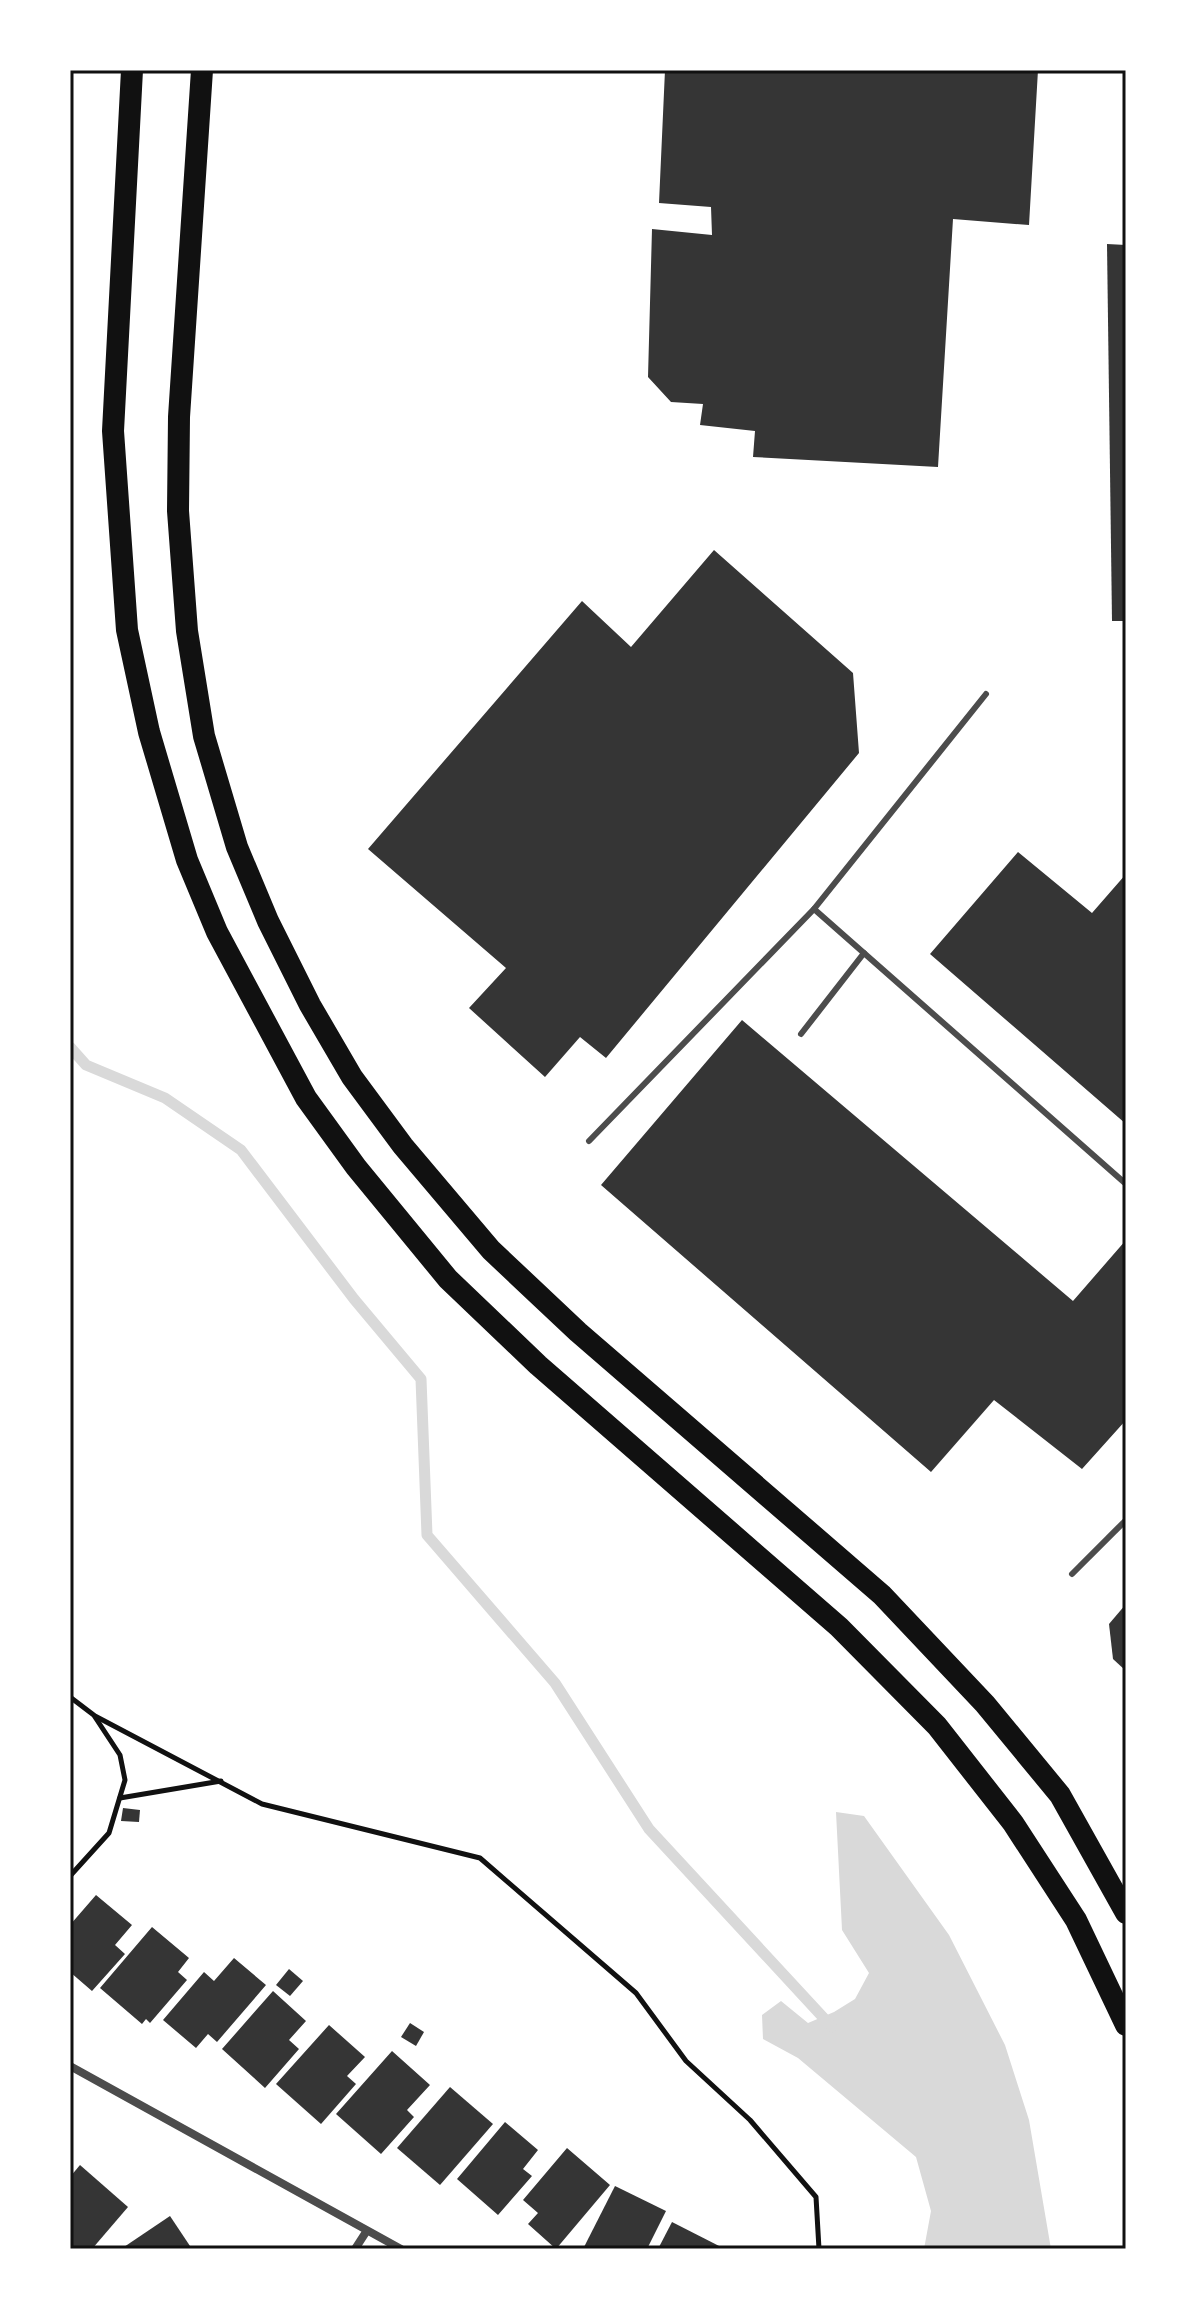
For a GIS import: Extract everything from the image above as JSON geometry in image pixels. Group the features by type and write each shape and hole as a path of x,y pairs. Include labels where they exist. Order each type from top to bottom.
{"highway":[{"path":"132,70 113,431 127,630 149,732 187,860 217,932 306,1098 356,1167 448,1279 538,1365 839,1627 937,1726 1013,1823 1076,1920 1126,2025"},
{"path":"202,70 179,417 178,511 187,631 204,736 237,847 268,921 310,1005 352,1077 403,1146 491,1250 578,1332 882,1595 985,1704 1060,1795 1126,1913"}],"street":[{"path":"70,2066 401,2249"},
{"path":"355,2249 366,2232"}],"lane":[{"path":"589,1141 814,909 986,694"},
{"path":"814,909 1126,1184"},
{"path":"801,1034 864,953"},
{"path":"1072,1574 1126,1520"}],"path":[{"path":"70,1697 95,1716 262,1804 480,1858 636,1993 686,2061 750,2120 816,2197 819,2249"},
{"path":"70,1876 109,1833 125,1780 120,1755 95,1716"},
{"path":"120,1798 222,1781"}],"shaded area":[{"path":"836,1812 864,1816 949,1935 1005,2045 1029,2120 1051,2249 924,2249 931,2211 916,2157 798,2058 763,2039 762,2015 781,2001 808,2023 855,1999 869,1973 842,1930"}],"building":[{"path":"665,70 1038,70 1029,225 953,219 938,467 753,457 755,431 700,425 703,404 671,402 648,377 652,229 712,235 711,207 659,203"},
{"path":"1107,244 1126,245 1126,621 1112,621"},
{"path":"714,550 853,673 859,753 606,1058 580,1037 545,1077 469,1008 506,968 368,849 582,601 631,647"},
{"path":"1018,852 1092,913 1126,874 1126,1124 930,954"},
{"path":"742,1020 1073,1301 1126,1240 1126,1420 1082,1469 994,1400 931,1472 601,1185"},
{"path":"1126,1604 1126,1671 1113,1659 1109,1624"},
{"path":"123,1808 140,1810 139,1822 121,1821"},
{"path":"96,1895 132,1925 115,1945 125,1954 92,1991 70,1972 70,1925"},
{"path":"152,1927 189,1958 178,1972 187,1980 150,2023 146,2019 142,2024 100,1988"},
{"path":"234,1958 266,1985 217,2042 208,2034 196,2048 163,2020 204,1972 214,1981"},
{"path":"289,1969 303,1981 290,1996 276,1985"},
{"path":"273,1991 306,2021 289,2040 299,2049 265,2088 222,2049"},
{"path":"410,2023 424,2032 416,2046 401,2037"},
{"path":"329,2025 365,2057 347,2076 356,2084 321,2124 276,2084"},
{"path":"392,2051 430,2085 407,2110 414,2117 381,2154 336,2114"},
{"path":"450,2087 493,2124 440,2185 397,2148"},
{"path":"505,2122 538,2150 523,2169 532,2176 498,2215 457,2179"},
{"path":"567,2148 610,2185 556,2249 528,2224 538,2213 523,2200"},
{"path":"80,2165 128,2207 92,2249 70,2249 70,2177"},
{"path":"615,2186 666,2211 647,2249 583,2249"},
{"path":"170,2216 192,2249 121,2249"},
{"path":"672,2222 725,2249 658,2249"}],"waterway":[{"path":"70,1047 86,1065 165,1098 241,1150 354,1299 421,1379 427,1535 555,1683 649,1829 832,2027"}]}
